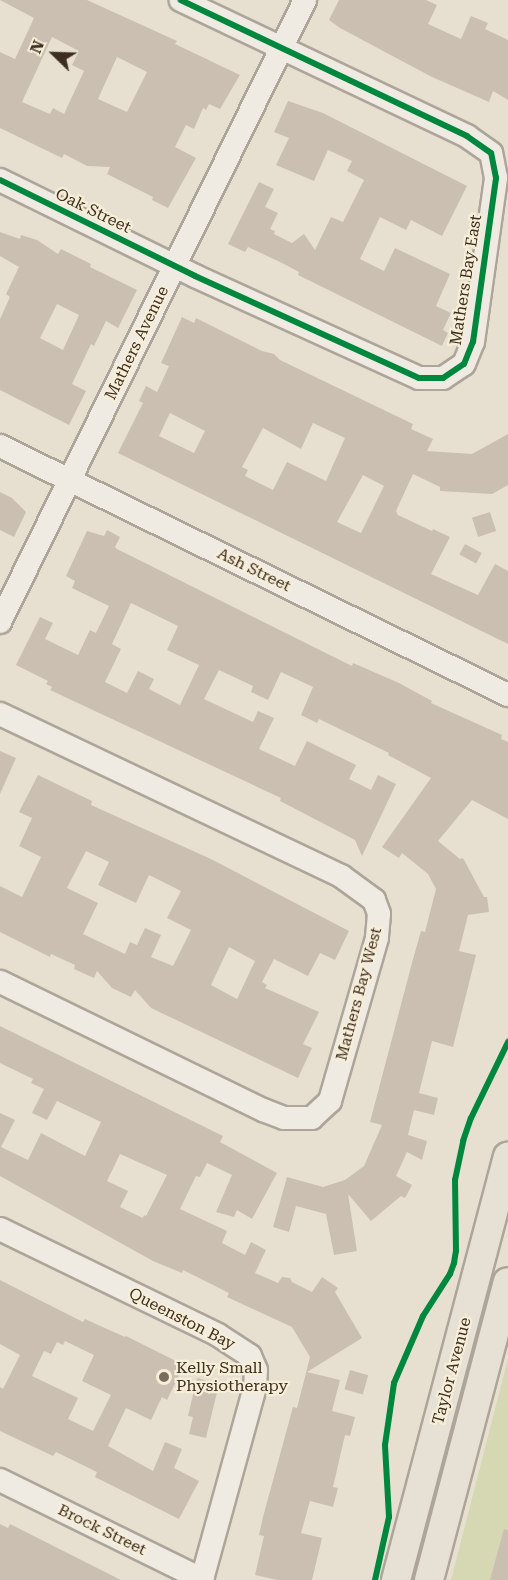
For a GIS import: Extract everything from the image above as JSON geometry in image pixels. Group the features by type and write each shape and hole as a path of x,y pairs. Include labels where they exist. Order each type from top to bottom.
{"main road":[{"name":"Taylor Avenue","path":"396,1580 508,1163"},
{"name":"Taylor Avenue","path":"429,1580 508,1282"}],"street":[{"name":"Mathers Bay East","path":"175,267 419,378 443,378 464,364 473,342 496,178 491,153 467,136 181,0"},
{"name":"Mathers Avenue","path":"0,622 305,0"},
{"name":"Oak Street","path":"0,180 175,267"},
{"name":"Ash Street","path":"0,446 508,694"},
{"name":"Mathers Bay West","path":"0,714 341,876 374,900 379,914 376,939 330,1101 312,1118 284,1118 263,1110 0,982"},
{"name":"Queenston Bay","path":"0,1229 218,1335 250,1356 256,1370 255,1387 202,1580"},
{"name":"Brock Street","path":"0,1480 202,1580"}],"green space":[{"path":"508,1358 508,1580 451,1580 496,1405"}],"building":[{"path":"0,0 87,0 177,41 175,44 240,75 220,109 209,104 206,110 203,108 194,129 186,125 175,147 196,158 168,208 152,200 153,197 107,174 110,167 87,166 64,154 62,158 0,128 0,52 15,59 34,18","holes":["52,37 79,51 72,65 84,71 64,114 53,108 50,114 22,102","117,57 147,72 127,112 98,99"]},
{"path":"339,0 426,0 437,5 428,24 461,39 471,16 488,23 485,29 508,40 508,100 493,91 489,102 432,77 340,28 329,20"},
{"path":"288,101 323,113 467,186 442,236 411,220 406,230 380,217 360,259 384,271 395,248 450,274 436,306 451,313 443,330 448,333 442,346 298,275 299,272 282,263 248,247 245,252 228,244 259,182 274,189 265,207 278,213 270,229 275,231 274,234 292,243 304,234 315,250 331,217 343,222 364,180 347,171 352,161 328,150 314,181 276,165 289,138 274,132"},
{"path":"0,232 20,239 21,235 37,240 58,254 61,249 91,264 90,267 137,290 118,328 106,321 94,346 91,344 72,384 86,391 69,425 0,390 0,319 10,297 6,294 19,267 0,256","holes":["57,304 79,315 63,350 40,338"]},
{"path":"182,317 194,323 196,318 262,351 274,354 280,360 413,424 411,429 433,439 427,451 472,454 508,434 508,485 492,494 440,491 440,487 413,474 396,511 398,515 450,537 431,574 478,595 495,564 508,571 508,644 118,453 143,403 139,401 146,386 157,392 169,366 161,363","holes":["170,413 205,431 194,453 159,436","313,423 345,438 326,481 287,462 273,490 245,476 248,470 242,467 263,428 301,449","363,475 384,486 361,533 337,522"]},
{"path":"0,492 12,498 26,512 14,537 0,530"},
{"path":"490,512 496,531 478,537 472,518"},
{"path":"107,530 120,537 115,547 117,549 352,666 353,663 399,683 432,701 431,703 502,735 501,739 508,742 508,819 472,800 438,841 460,859 463,858 484,897 487,897 489,912 468,915 459,951 476,955 453,1047 432,1041 419,1093 438,1098 434,1115 414,1110 408,1135 427,1141 422,1160 407,1152 396,1176 412,1185 405,1198 401,1196 371,1221 348,1194 357,1251 334,1255 326,1214 296,1206 289,1232 273,1227 287,1177 323,1187 345,1180 364,1166 382,1125 370,1122 413,959 421,931 425,932 436,889 428,874 402,853 399,858 382,847 431,778 388,755 389,753 319,719 317,723 301,715 313,687 281,672 268,700 251,692 253,686 219,670 204,699 253,722 258,711 274,718 259,749 295,766 307,741 356,765 349,779 371,790 378,775 396,784 362,856 355,840 280,801 281,798 50,690 52,687 46,684 48,681 16,665 40,617 53,623 45,639 78,655 90,630 96,633 109,606 72,588 75,581 66,576 87,531 104,536","holes":["131,603 178,626 167,650 199,665 180,705 149,689 154,679 138,671 127,693 105,682 121,649 112,644"]},
{"path":"465,544 482,553 476,564 459,555"},
{"path":"0,751 16,758 0,794"},
{"path":"38,775 92,801 91,805 211,859 349,931 335,960 320,953 308,976 274,959 262,982 267,985 265,988 319,1012 303,1044 312,1048 298,1078 151,1008 135,990 131,997 112,988 97,971 94,978 74,969 75,965 51,954 50,957 0,932 0,886 22,897 41,857 19,846 32,818 19,812","holes":["86,851 109,862 98,885 136,903 149,875 181,891 167,918 191,930 173,966 151,957 161,935 145,928 137,945 130,942 125,954 83,934 98,903 67,888","229,947 255,961 237,999 211,985"]},
{"path":"0,1026 223,1136 220,1142 277,1173 252,1219 237,1210 234,1217 216,1212 232,1175 207,1163 200,1177 196,1176 180,1209 227,1231 222,1243 245,1255 251,1242 266,1250 255,1273 278,1283 282,1277 290,1278 292,1282 312,1292 322,1277 338,1288 335,1292 362,1338 307,1372 340,1380 332,1411 355,1417 350,1436 345,1435 333,1487 338,1488 333,1507 310,1501 301,1533 322,1538 312,1580 277,1580 255,1575 264,1536 259,1535 263,1517 293,1407 297,1408 310,1357 292,1327 227,1297 229,1293 183,1270 182,1273 153,1261 0,1176 0,1113 15,1120 1,1147 28,1160 41,1133 85,1156 101,1122 57,1101 47,1120 32,1113 44,1089 31,1083 33,1079 0,1063","holes":["120,1154 167,1175 143,1218 120,1207 128,1191 107,1181"]},
{"path":"0,1280 83,1322 85,1319 126,1336 184,1365 167,1400 162,1397 151,1420 126,1408 108,1446 153,1471 165,1442 182,1449 174,1468 199,1481 179,1519 95,1477 97,1472 56,1452 53,1456 0,1431 0,1387 3,1389 20,1355 0,1344","holes":["65,1341 94,1355 82,1381 111,1395 93,1431 68,1419 78,1398 32,1376 44,1351 51,1354 57,1342 63,1345"]},
{"path":"350,1370 368,1375 363,1394 344,1389"},
{"path":"197,1378 219,1384 206,1438 189,1434 193,1417 188,1416"},
{"path":"0,1524 8,1528 10,1524 121,1580 0,1580"},
{"path":"504,1529 508,1530 508,1580 490,1580"}],"cycle path":[{"path":"0,180 195,276 419,378 443,378 464,364 473,342 496,178 491,153 467,136 181,0"},
{"path":"375,1580 389,1517 385,1445 394,1383 423,1316 450,1274 454,1263 456,1251 455,1180 463,1141 471,1118 508,1042"}],"place":[{"name":"Kelly Small Physiotherapy","path":"164,1377"}]}
